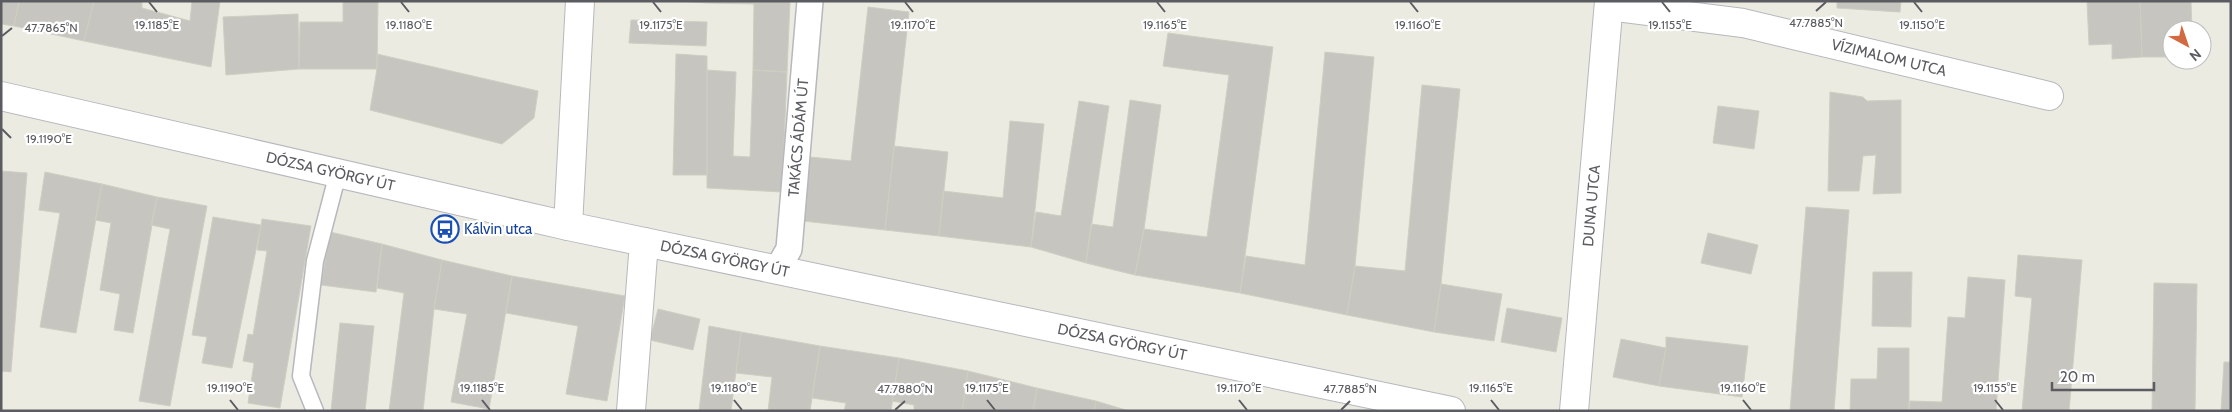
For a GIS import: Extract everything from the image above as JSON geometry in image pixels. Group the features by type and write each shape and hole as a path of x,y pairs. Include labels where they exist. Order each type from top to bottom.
{"street":[{"path":"568,226 580,1"},
{"name":"TAKÁCS ÁDÁM ÚT","path":"777,270 789,248 810,1"},
{"name":"VÍZIMALOM UTCA","path":"1609,4 1742,23 2049,96"},
{"name":"DUNA UTCA","path":"1574,411 1609,4"},
{"name":"DÓZSA GYÖRGY ÚT","path":"1,96 568,226 1451,411"},
{"path":"631,411 644,242"}],"lane":[{"path":"315,411 301,376 315,261 338,173"}],"building":[{"path":"1,1 19,1 14,26 1,24"},
{"path":"19,1 94,1 84,41 14,26"},
{"path":"94,1 142,1 142,8 190,21 192,1 220,1 211,67 84,41"},
{"path":"343,1 378,1 377,69 299,69 300,22 343,22"},
{"path":"675,1 707,1 707,3"},
{"path":"707,1 790,1 787,72 753,70 754,4 707,3"},
{"path":"1837,1 1901,1 1900,12 1837,8"},
{"path":"2087,1 2140,1 2142,57 2112,59 2112,44 2089,45"},
{"path":"2140,1 2191,1 2192,20 2162,20 2162,57 2142,57"},
{"path":"868,7 909,12 885,230 803,221 810,157 851,161"},
{"path":"298,14 299,69 226,75 223,17"},
{"path":"631,20 707,22 706,46 629,43"},
{"path":"1168,33 1273,47 1240,293 1135,275 1144,229 1207,237 1229,75 1163,66"},
{"path":"1325,52 1374,57 1355,266 1347,315 1240,293 1246,256 1305,265"},
{"path":"377,54 538,91 534,118 502,144 370,110 377,69"},
{"path":"676,54 707,56 707,175 673,175"},
{"path":"707,70 736,72 733,156 750,157 753,70 787,72 782,192 707,188"},
{"path":"1422,85 1460,89 1441,284 1434,332 1347,315 1355,266 1405,271"},
{"path":"1830,92 1863,97 1867,101 1901,100 1901,193 1873,194 1876,155 1863,156 1859,191 1828,191"},
{"path":"1130,100 1161,105 1144,229 1135,275 1086,263 1091,224 1113,227"},
{"path":"1079,101 1109,106 1086,263 1031,247 1036,212 1061,216"},
{"path":"1718,106 1759,111 1754,149 1713,143"},
{"path":"1010,121 1044,124 1031,247 939,236 943,191 1003,198"},
{"path":"894,146 948,152 939,236 885,230"},
{"path":"1,171 27,173 11,372 1,371"},
{"path":"45,172 102,184 76,333 40,327 60,213 39,210"},
{"path":"102,184 157,197 133,333 114,330 120,294 100,290 111,223 95,220"},
{"path":"157,197 207,206 170,406 139,401 170,229 151,225"},
{"path":"1806,207 1849,210 1834,411 1790,411"},
{"path":"213,217 261,225 232,368 202,363 207,337 192,335"},
{"path":"262,219 311,226 280,408 248,403 254,363 243,361 248,334 253,335 267,251 257,250"},
{"path":"330,232 382,244 376,292 321,285"},
{"path":"1708,233 1758,245 1751,274 1701,263"},
{"path":"382,244 442,260 434,309 423,411 389,411 404,293 377,288"},
{"path":"2018,255 2082,260 2069,411 2022,411 2032,298 2015,296"},
{"path":"442,260 512,276 489,409 451,402 467,314 434,309"},
{"path":"1873,272 1912,272 1911,327 1872,326"},
{"path":"512,276 625,296 607,401 566,394 578,326 506,313"},
{"path":"1968,277 2005,280 1996,411 1909,411 1910,401 1942,402 1948,317 1965,318"},
{"path":"2154,283 2197,284 2195,411 2152,411"},
{"path":"1441,284 1502,294 1494,341 1434,332"},
{"path":"1507,308 1562,318 1556,352 1501,342"},
{"path":"658,309 700,319 693,350 650,340"},
{"path":"340,323 374,326 365,411 331,411"},
{"path":"709,326 741,332 731,411 699,411"},
{"path":"741,332 820,346 810,411 768,411 772,377 736,373"},
{"path":"1666,337 1748,346 1742,397 1659,386 1666,348"},
{"path":"1621,339 1666,348 1659,386 1613,377"},
{"path":"820,346 899,358 891,411 844,411 846,403 812,398"},
{"path":"1878,348 1909,348 1909,411 1850,411 1851,379 1877,379"},
{"path":"899,358 968,371 962,411 914,411 914,405 892,401"},
{"path":"2224,362 2231,362 2231,411 2221,411"},
{"path":"968,371 1037,388 1033,411 962,411"},
{"path":"1037,388 1096,401 1094,411 1033,411"},
{"path":"1096,401 1129,411 1094,411"}],"place":[{"name":"Kálvin utca","path":"445,229"}]}
